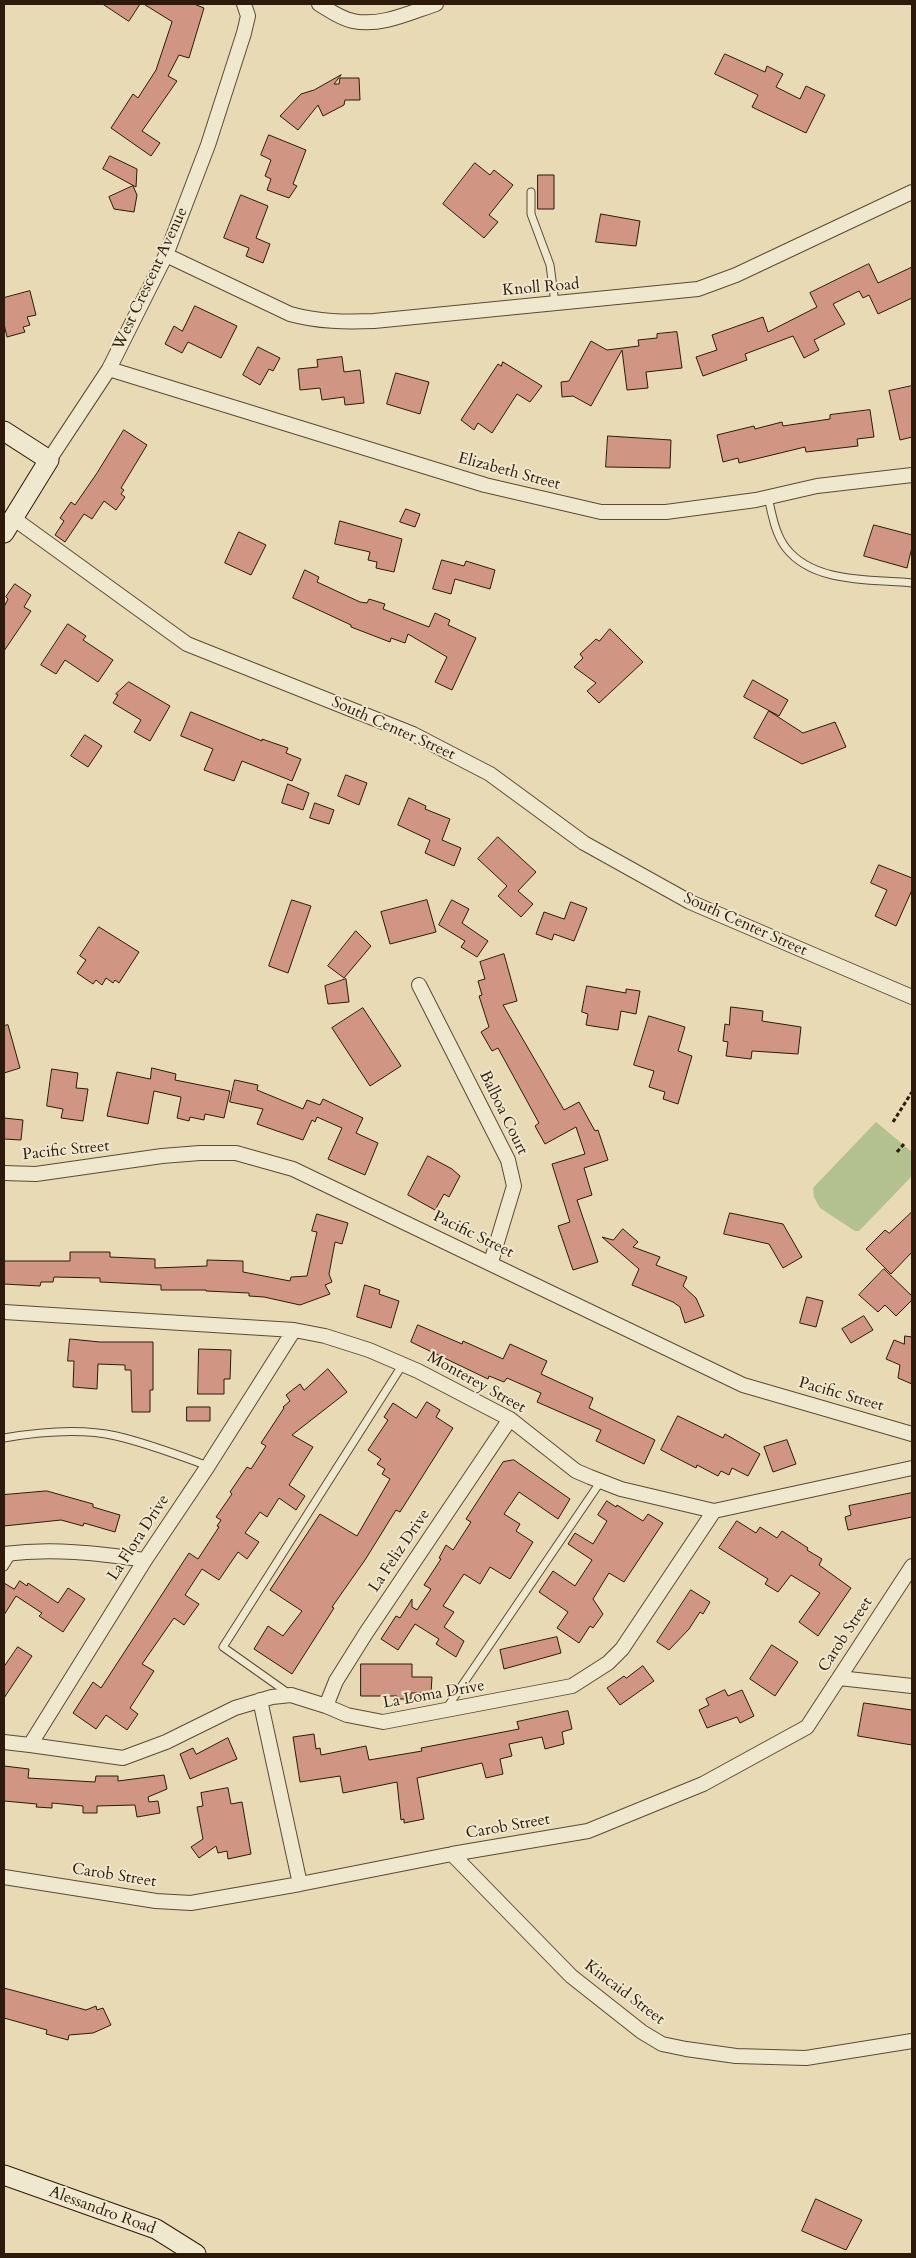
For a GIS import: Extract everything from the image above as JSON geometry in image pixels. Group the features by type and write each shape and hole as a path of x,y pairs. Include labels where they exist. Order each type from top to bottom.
{"street":[{"name":"West Crescent Avenue","path":"9,526 49,460 109,369 166,255 208,145 244,33 248,16 244,4"},
{"path":"319,4 344,18 367,22 390,19 436,4"},
{"name":"Knoll Road","path":"166,255 290,314 332,323 374,321 698,289 736,276 912,192"},
{"name":"Elizabeth Street","path":"109,369 485,485 601,512 666,512 768,497 817,486 912,475"},
{"path":"4,431 49,460"},
{"name":"South Center Street","path":"9,526 187,644 413,734 490,774 584,843 690,902 912,997"},
{"name":"Balboa Court","path":"419,985 508,1160 514,1186 491,1262"},
{"name":"Pacific Street","path":"4,1173 36,1174 162,1156 200,1153 236,1153 293,1169 491,1262 743,1385 912,1434"},
{"name":"Monterey Street","path":"4,1312 294,1330 324,1336 403,1364 510,1419 576,1471 621,1489 714,1511 912,1468"},
{"name":"La Flora Drive","path":"30,1745 145,1560 208,1466 294,1330"},
{"name":"La Feliz Drive","path":"326,1706 336,1681 366,1633 510,1419"},
{"name":"La Loma Drive","path":"30,1745 123,1758 166,1742 235,1708 260,1700 291,1695 347,1715 383,1722 444,1712 572,1686 608,1664 622,1649 714,1511"},
{"path":"8,1553 49,1550 87,1552 145,1560"},
{"name":"Carob Street","path":"4,1877 147,1900 190,1904 452,1854 588,1831 703,1784 807,1727 912,1566"},
{"path":"839,1678 912,1686"},
{"path":"260,1700 300,1884"},
{"path":"4,1742 30,1745"},
{"name":"Kincaid Street","path":"452,1854 571,1976 642,2032 662,2044 736,2056 806,2058 912,2040"},
{"name":"Alessandro Road","path":"4,2175 156,2229 196,2254"}],"lane":[{"path":"532,192 531,214 550,265 555,304"},
{"path":"768,497 777,532 786,548 804,563 833,576 912,583"},
{"path":"291,1695 223,1647 403,1364"},
{"path":"4,1438 80,1432 114,1436 208,1466"},
{"path":"444,1712 601,1481"},
{"path":"4,1566 8,1553"}],"path":[{"path":"893,1122 912,1092"},
{"path":"897,1152 904,1144"}],"green space":[{"path":"876,1122 912,1152 912,1176 859,1231 855,1231 820,1208 814,1197 813,1188"}],"building":[{"path":"103,4 140,4 129,21"},
{"path":"144,4 194,4 204,8 189,58 179,55 168,76 177,81 142,131 160,143 151,156 111,128 133,94 138,98 156,70 172,22"},
{"path":"725,54 765,72 767,66 783,74 776,87 800,99 806,86 825,95 806,133 752,107 758,95 715,74"},
{"path":"341,75 334,84 339,84 340,78 359,78 360,100 345,100 344,105 323,116 318,105 298,130 280,116 301,94 314,90"},
{"path":"269,135 306,150 293,184 297,186 289,198 267,190 271,179 265,176 271,160 261,155"},
{"path":"110,156 137,169 136,187 103,169"},
{"path":"475,163 490,175 494,170 513,185 489,215 498,222 484,238 443,204"},
{"path":"538,175 554,175 554,209 538,209"},
{"path":"133,186 137,195 134,212 114,209 109,197"},
{"path":"241,195 268,206 256,238 270,244 263,263 246,256 249,248 224,238"},
{"path":"601,214 640,221 636,246 596,242"},
{"path":"869,264 878,283 912,267 912,298 878,314 869,295 863,298 859,291 833,304 845,324 814,340 819,350 804,358 793,336 745,354 747,360 703,376 696,357 717,350 712,335 763,317 768,332 817,307 810,293"},
{"path":"30,291 36,315 27,317 30,325 23,327 25,332 7,337 4,324 4,298"},
{"path":"195,306 237,326 221,358 188,342 182,353 165,344 174,326 182,331"},
{"path":"677,332 682,368 646,372 648,388 627,390 622,350 591,406 573,396 562,397 561,382 569,381 591,341 607,350 639,346 638,340 657,338 657,334"},
{"path":"258,347 280,358 273,371 269,369 260,385 243,375"},
{"path":"342,357 344,372 360,370 364,403 345,405 344,397 322,400 320,388 300,390 298,369 318,367 317,360"},
{"path":"503,362 542,386 530,402 517,394 492,433 478,423 474,430 461,420 498,364 501,366"},
{"path":"396,373 429,382 420,414 387,404"},
{"path":"912,386 912,437 900,440 889,391"},
{"path":"870,410 874,437 857,439 858,446 806,452 805,447 739,463 738,458 723,462 717,435 754,426 755,429 782,422 783,426 830,419 830,415"},
{"path":"124,430 147,445 121,488 124,490 121,494 125,497 116,510 104,501 92,519 84,514 65,542 55,535 64,521 60,518 71,502 75,505"},
{"path":"608,436 671,440 670,468 606,467"},
{"path":"406,509 420,514 415,527 400,522"},
{"path":"340,521 402,539 394,572 376,568 377,562 368,560 370,552 335,544"},
{"path":"874,525 912,535 912,547 907,568 864,556"},
{"path":"239,532 266,545 251,575 225,563"},
{"path":"442,560 464,566 466,561 495,570 490,589 455,579 451,594 433,589"},
{"path":"305,570 319,577 317,582 360,602 367,603 369,599 385,604 383,609 429,627 435,613 450,620 448,625 476,638 452,690 435,682 447,657 408,634 405,643 391,638 390,642 351,627 351,625 293,598"},
{"path":"15,584 31,595 24,607 31,611 4,651 4,607 8,599 6,597"},
{"path":"68,624 86,636 83,640 113,660 98,682 65,660 56,674 41,665"},
{"path":"610,629 643,662 599,703 587,691 596,683 574,667 583,658 580,654 596,639 599,641"},
{"path":"753,680 788,700 779,716 744,697"},
{"path":"129,682 170,706 150,741 134,732 141,720 113,703 118,695 116,694"},
{"path":"769,711 803,733 835,722 846,747 802,764 754,738"},
{"path":"191,712 262,741 262,739 288,748 286,753 301,759 292,781 242,761 234,781 204,770 213,749 181,736"},
{"path":"85,735 102,746 88,767 71,756"},
{"path":"346,775 367,783 359,805 338,796"},
{"path":"288,784 309,793 303,810 282,803"},
{"path":"409,798 426,806 425,809 450,819 442,840 461,848 454,866 425,853 430,840 398,825"},
{"path":"315,803 334,810 329,824 310,818"},
{"path":"498,837 536,872 518,891 533,904 521,917 498,896 507,886 478,859"},
{"path":"879,865 912,878 912,890 896,926 875,916 887,890 871,883"},
{"path":"292,900 311,906 288,973 269,966"},
{"path":"427,900 436,932 390,944 381,912"},
{"path":"452,900 469,909 462,923 488,941 477,957 461,947 465,941 439,925"},
{"path":"571,902 587,908 574,941 554,934 552,940 536,934 544,912 564,919"},
{"path":"99,927 139,952 119,983 115,980 113,983 106,978 102,985 96,980 93,984 77,973 86,960 80,956"},
{"path":"356,931 371,946 344,978 328,966"},
{"path":"504,954 517,1001 503,1005 564,1110 579,1102 595,1131 598,1130 608,1160 584,1168 592,1195 577,1200 598,1262 573,1270 558,1226 570,1222 552,1164 585,1154 576,1127 545,1144 535,1126 539,1123 498,1048 492,1051 481,1032 489,1027 479,996 482,995 478,981 485,979 480,962"},
{"path":"346,979 349,1002 328,1004 325,986"},
{"path":"587,986 626,993 626,989 640,991 636,1014 621,1011 618,1030 586,1025 588,1014 582,1012"},
{"path":"731,1007 763,1011 762,1021 801,1027 798,1054 752,1051 751,1059 726,1056 728,1042 723,1041 725,1024 729,1025"},
{"path":"363,1008 401,1066 370,1086 332,1028"},
{"path":"649,1016 685,1027 678,1051 692,1056 678,1104 663,1099 665,1092 649,1087 654,1071 634,1065"},
{"path":"8,1025 20,1068 4,1073 4,1026"},
{"path":"152,1068 176,1074 175,1080 230,1091 224,1118 205,1114 204,1120 190,1117 189,1121 177,1118 181,1097 154,1091 148,1124 107,1116 117,1072 150,1079"},
{"path":"52,1069 78,1073 76,1088 88,1089 83,1121 61,1118 63,1109 47,1106"},
{"path":"235,1080 258,1085 257,1090 303,1109 307,1100 320,1105 323,1099 363,1118 356,1133 378,1143 365,1175 328,1159 342,1128 317,1117 315,1122 312,1120 303,1140 257,1124 263,1109 230,1102"},
{"path":"4,1118 23,1120 21,1140 4,1139"},
{"path":"428,1156 452,1169 460,1176 449,1197 444,1194 435,1210 408,1195"},
{"path":"912,1212 912,1252 891,1274 866,1249 885,1230 889,1233"},
{"path":"730,1213 783,1224 802,1257 783,1268 769,1244 724,1234"},
{"path":"317,1214 348,1223 342,1244 335,1242 329,1274 332,1282 325,1285 330,1294 300,1305 264,1297 249,1296 249,1293 206,1290 161,1290 161,1285 100,1282 100,1278 54,1277 53,1282 41,1282 40,1286 4,1284 4,1261 70,1261 70,1252 110,1252 110,1257 155,1259 155,1268 207,1266 207,1260 243,1261 243,1272 290,1281 291,1277 307,1276 317,1232 312,1231"},
{"path":"623,1229 638,1242 633,1247 660,1257 656,1265 687,1277 683,1286 696,1298 704,1316 685,1323 680,1307 673,1302 632,1285 639,1269 602,1237 613,1240"},
{"path":"884,1269 912,1296 912,1300 896,1316 885,1305 878,1312 859,1295"},
{"path":"365,1285 380,1290 379,1294 399,1301 391,1328 357,1317"},
{"path":"807,1297 823,1301 816,1327 800,1323"},
{"path":"864,1316 873,1330 851,1343 842,1329"},
{"path":"418,1325 462,1344 463,1341 503,1359 510,1344 547,1361 541,1374 593,1398 589,1408 655,1440 644,1464 596,1441 601,1430 537,1402 541,1393 507,1378 504,1382 489,1376 488,1379 411,1342"},
{"path":"905,1336 912,1337 912,1384 898,1378 900,1365 886,1359 894,1340 904,1344"},
{"path":"70,1339 100,1342 153,1342 153,1390 150,1390 150,1412 132,1412 131,1370 125,1370 125,1365 98,1364 97,1389 73,1387 74,1361 68,1361"},
{"path":"199,1349 231,1350 230,1379 224,1379 224,1394 198,1394"},
{"path":"328,1369 347,1392 292,1435 313,1447 289,1485 305,1496 296,1510 279,1498 267,1517 260,1512 245,1533 259,1542 247,1559 238,1552 219,1580 202,1569 185,1595 199,1604 184,1625 174,1618 142,1664 154,1671 130,1708 138,1714 127,1730 106,1715 96,1729 73,1713 93,1682 101,1688 189,1553 198,1559 219,1527 217,1526 221,1520 216,1517 232,1494 230,1492 247,1467 251,1469 266,1446 261,1443 283,1407 290,1401 286,1395 300,1384 304,1390"},
{"path":"427,1402 440,1410 436,1417 453,1428 400,1512 396,1510 365,1560 332,1607 334,1608 292,1674 254,1649 268,1626 283,1636 302,1611 270,1590 320,1514 357,1536 390,1479 382,1474 385,1469 377,1464 381,1459 368,1450 388,1420 384,1417 393,1403 416,1418"},
{"path":"187,1407 210,1407 210,1421 187,1421"},
{"path":"678,1416 723,1438 725,1434 760,1454 748,1476 732,1468 729,1475 721,1471 718,1476 697,1465 696,1468 661,1450"},
{"path":"787,1440 796,1464 773,1472 764,1447"},
{"path":"514,1460 570,1499 558,1519 519,1492 504,1514 520,1524 516,1531 533,1542 510,1579 490,1567 480,1584 464,1574 443,1606 454,1612 444,1627 464,1641 456,1657 436,1644 439,1639 415,1624 398,1650 381,1639 396,1616 400,1618 412,1599 412,1607 417,1610 431,1589 424,1585 441,1559 439,1558 446,1545 453,1550 471,1522 466,1519 503,1462"},
{"path":"47,1491 93,1504 93,1507 120,1515 115,1532 84,1523 83,1526 61,1520 4,1526 4,1495"},
{"path":"912,1493 912,1517 848,1530 845,1517 851,1515 849,1506"},
{"path":"607,1501 643,1521 648,1514 663,1523 624,1582 609,1573 593,1599 603,1614 593,1628 590,1626 579,1643 557,1628 568,1612 539,1592 553,1571 575,1586 592,1560 568,1544 575,1533 593,1544 607,1521 598,1515"},
{"path":"737,1521 756,1533 760,1527 777,1538 782,1531 822,1559 819,1565 851,1588 818,1636 799,1622 820,1593 791,1575 778,1592 765,1584 768,1579 719,1548"},
{"path":"20,1581 27,1586 28,1583 58,1603 68,1588 85,1599 63,1632 39,1616 42,1613 16,1596 4,1615 4,1583 14,1589"},
{"path":"691,1590 710,1602 703,1614 700,1612 689,1629 669,1650 657,1642"},
{"path":"557,1637 561,1653 504,1669 500,1650"},
{"path":"772,1645 798,1662 775,1696 750,1679"},
{"path":"18,1647 32,1656 4,1698 4,1667"},
{"path":"361,1664 412,1664 412,1677 432,1677 431,1693 411,1693 411,1699 397,1699 397,1696 361,1696"},
{"path":"643,1666 654,1681 620,1705 607,1688"},
{"path":"725,1690 728,1696 742,1690 754,1716 740,1723 737,1717 707,1728 699,1710 709,1705 706,1699"},
{"path":"864,1703 912,1710 912,1745 858,1736"},
{"path":"568,1711 572,1729 562,1732 564,1744 545,1749 542,1737 509,1744 512,1756 500,1759 503,1774 486,1778 482,1763 417,1778 424,1819 404,1823 404,1819 401,1820 397,1782 343,1793 340,1776 300,1782 293,1737 314,1734 316,1749 320,1748 321,1755 366,1746 369,1760 422,1751 421,1748 519,1729 517,1722"},
{"path":"228,1738 237,1759 190,1779 180,1754 193,1748 196,1754"},
{"path":"4,1766 29,1769 28,1778 95,1782 96,1776 118,1776 118,1781 164,1775 167,1789 148,1797 149,1802 158,1801 160,1813 137,1817 135,1805 97,1806 97,1813 83,1813 83,1806 52,1803 52,1808 36,1807 37,1804 4,1801"},
{"path":"228,1788 231,1804 242,1802 251,1854 228,1859 227,1851 218,1853 216,1846 199,1858 191,1847 203,1839 197,1807 203,1806 201,1793"},
{"path":"4,1988 86,2010 96,2006 97,2010 103,2008 111,2025 93,2033 69,2035 68,2040 46,2034 47,2030 4,2018"},
{"path":"816,2199 862,2220 846,2250 802,2231"}]}
